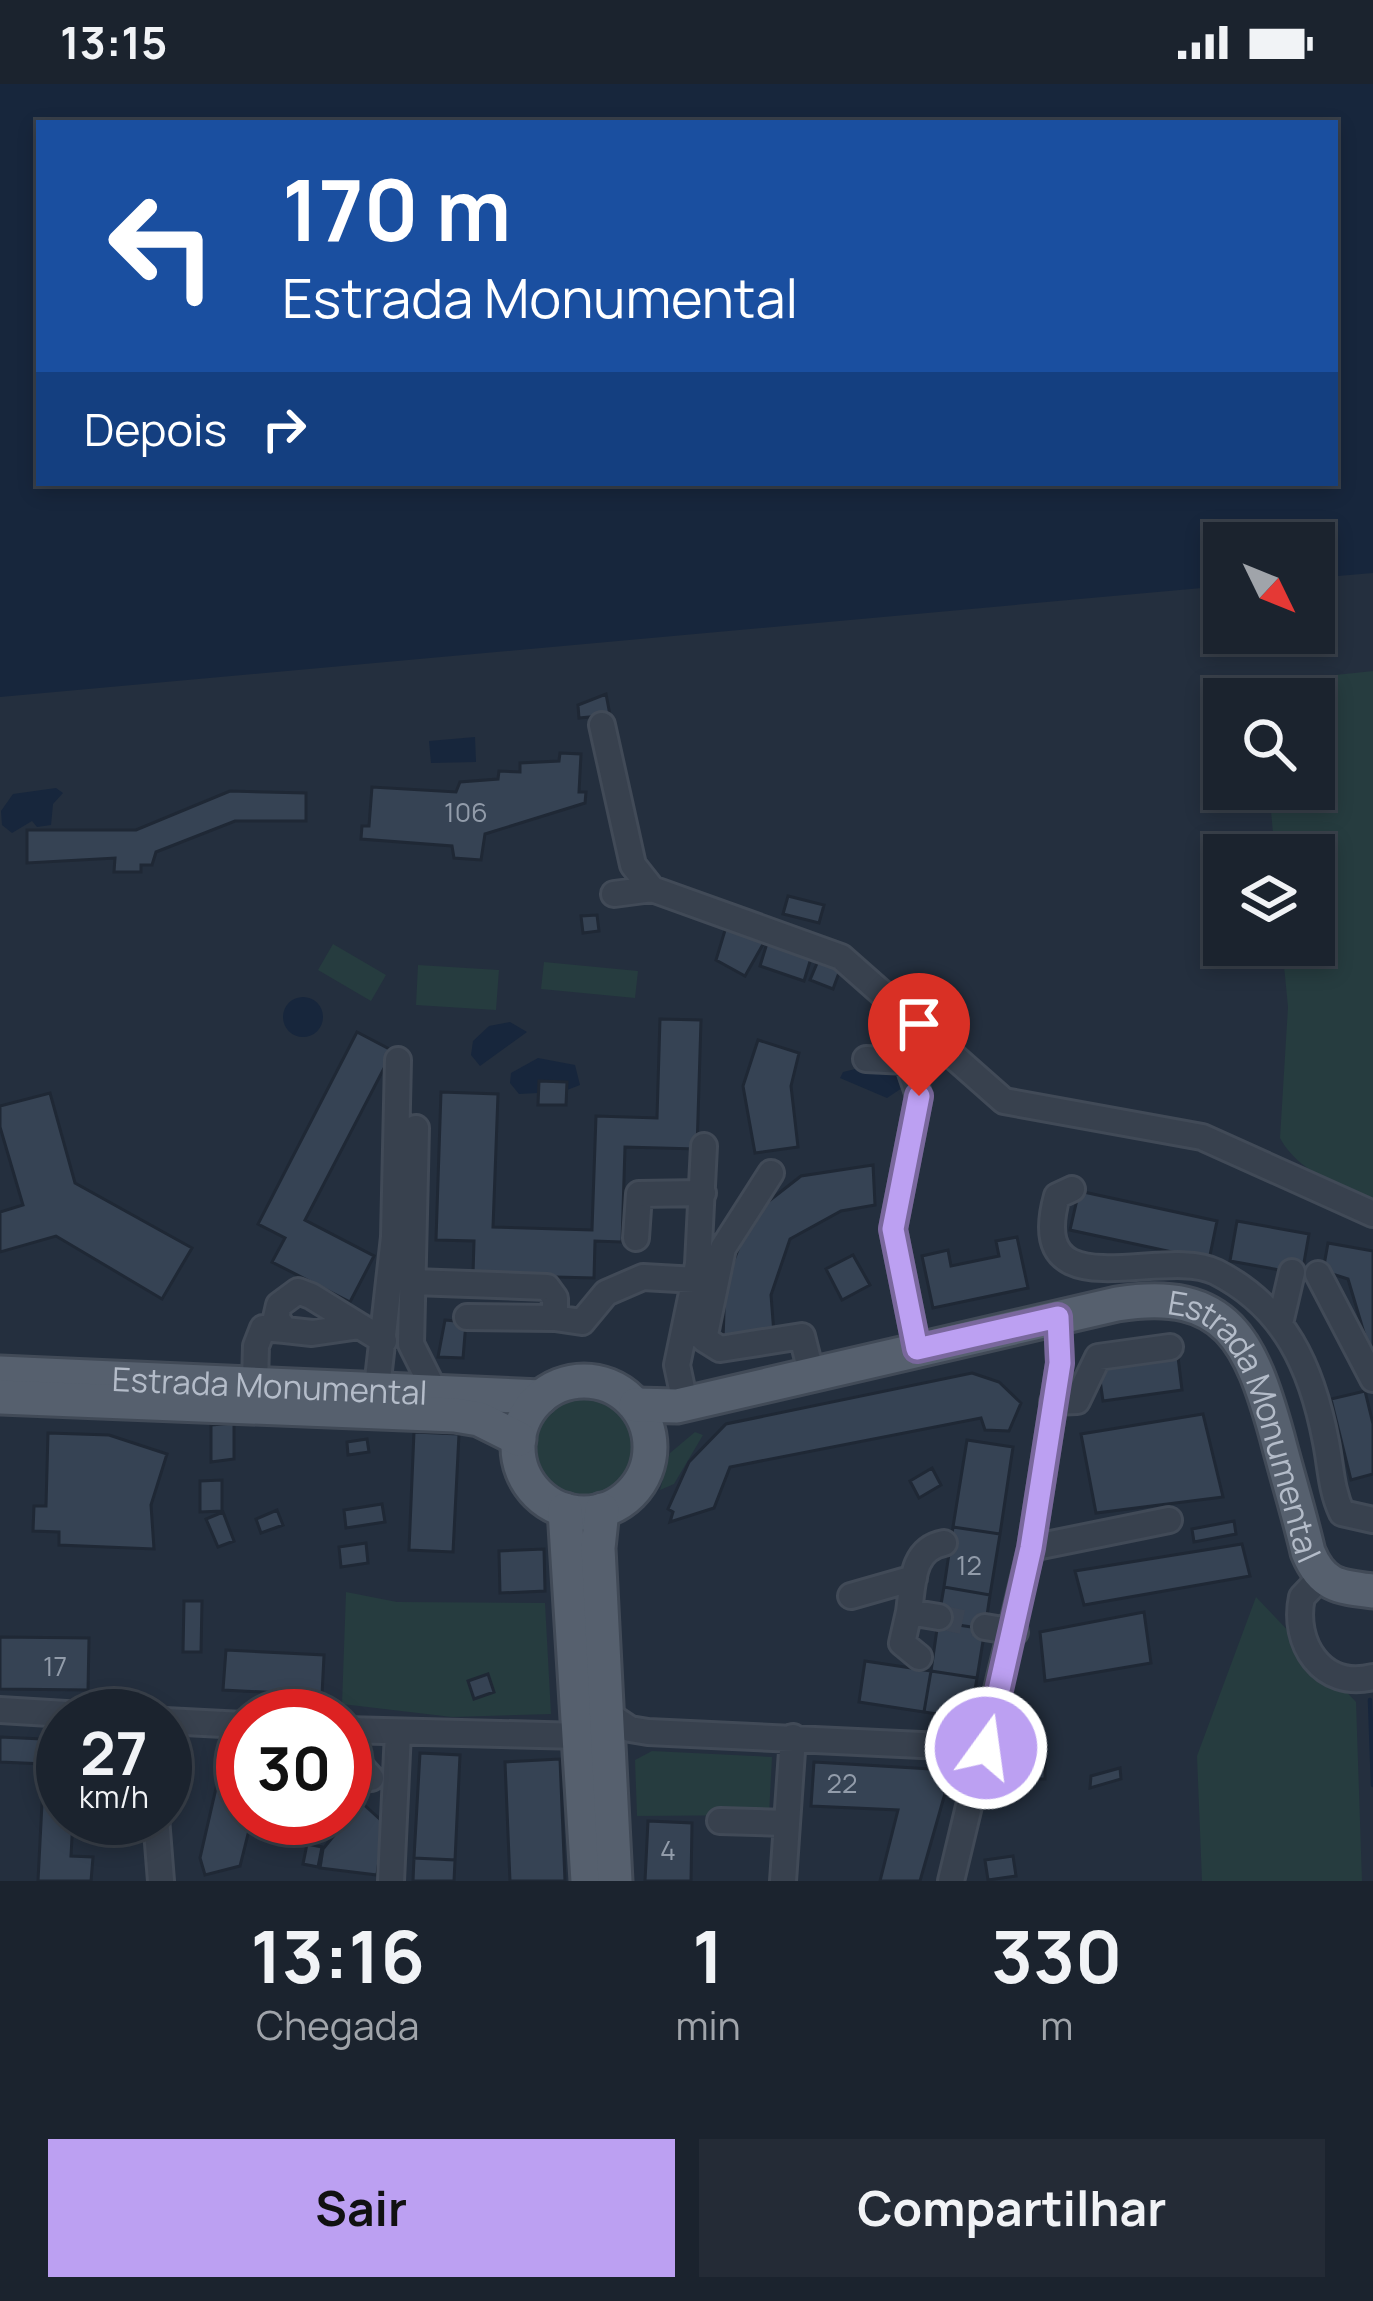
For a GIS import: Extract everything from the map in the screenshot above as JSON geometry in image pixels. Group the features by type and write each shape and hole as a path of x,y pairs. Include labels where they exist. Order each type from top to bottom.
{"main road":[{"name":"Estrada Monumental","path":"636,1405 681,1405 1058,1317 1166,1299 1196,1306 1226,1323 1258,1370 1308,1552 1345,1585"},
{"name":"Estrada Monumental","path":"0,1373 541,1397"},
{"path":"590,1381 623,1393 636,1405 650,1438 644,1475 619,1503 602,1510 565,1510 528,1480 519,1438 541,1397 572,1382 590,1381"},
{"name":"Estrada Monumental","path":"0,1397 455,1415 519,1438"},
{"path":"650,1438 681,1405"},
{"path":"565,1510 594,1725 608,1759 615,1881"},
{"path":"588,1881 602,1510"}],"street":[{"path":"602,724 633,865 652,889"},
{"path":"614,894 652,889 841,957 1004,1101 1202,1137 1373,1214"},
{"path":"866,1059 907,1061 919,1086 893,1229 917,1349"},
{"path":"377,1388 394,1237 398,1060"},
{"path":"416,1128 411,1344 434,1390"},
{"path":"681,1405 677,1365 696,1280 704,1146"},
{"path":"771,1173 722,1248 704,1339 720,1349 802,1336 811,1372"},
{"path":"1072,1190 1062,1190 1052,1215 1054,1245 1067,1261 1124,1271 1163,1265 1211,1269 1281,1319 1302,1357 1342,1514 1373,1520"},
{"path":"637,1238 639,1194 703,1193"},
{"path":"1281,1319 1292,1272"},
{"path":"1318,1274 1343,1330 1373,1378"},
{"path":"466,1317 582,1322 606,1292 643,1276 696,1280"},
{"path":"414,1282 547,1288 555,1298 555,1318"},
{"path":"285,1330 276,1318 279,1304 298,1291 384,1341"},
{"path":"951,1881 1015,1632 1031,1548 1060,1363 1058,1317"},
{"path":"255,1383 258,1335 263,1328 312,1333 361,1326"},
{"path":"1053,1402 1077,1401 1098,1357 1170,1347"},
{"path":"1031,1548 1169,1520"},
{"path":"919,1657 902,1643 914,1578 923,1552 944,1544"},
{"path":"851,1596 914,1578"},
{"path":"1345,1585 1302,1597 1301,1640 1324,1669 1339,1678 1373,1677"},
{"path":"909,1612 939,1617"},
{"path":"985,1627 1015,1632"},
{"path":"0,1710 36,1712"},
{"path":"372,1731 594,1725 648,1732 986,1748"},
{"path":"391,1881 398,1732"},
{"path":"608,1759 648,1732"},
{"path":"783,1881 793,1737"},
{"path":"720,1821 786,1822"},
{"path":"159,1845 161,1881"}],"green space":[{"path":"1373,671 1373,1202 1308,1169 1280,1138 1288,1007 1284,966 1335,966 1335,834 1273,834 1271,810 1335,810 1335,678 1307,678"},
{"path":"333,944 386,975 371,1001 318,970"},
{"path":"544,962 638,971 635,998 541,989"},
{"path":"418,965 499,970 496,1010 416,1005"},
{"path":"582,1394 601,1398 618,1409 629,1426 633,1445 629,1464 618,1481 601,1492 582,1496 563,1492 546,1481 535,1464 531,1445 535,1426 546,1409 563,1398"},
{"path":"695,1432 703,1435 674,1484 660,1490 670,1453"},
{"path":"346,1592 397,1602 545,1603 551,1714 452,1717 372,1708 372,1689 343,1689"},
{"path":"1256,1597 1356,1702 1362,1881 1202,1881 1197,1756"},
{"path":"652,1751 772,1757 769,1815 637,1816 635,1760"}],"water":[{"path":"0,84 1373,84 1373,573 1335,576 1335,522 1203,522 1203,588 0,697"},
{"path":"475,737 476,762 431,763 429,741"},
{"path":"56,788 63,793 53,804 51,825 37,827 32,821 12,833 2,825 1,811 13,794"},
{"path":"303,997 317,1003 323,1017 317,1031 303,1037 289,1031 283,1017 289,1003"},
{"path":"510,1022 527,1032 480,1066 471,1055 473,1041 489,1026"},
{"path":"538,1058 575,1065 580,1085 567,1090 540,1081 538,1093 519,1094 510,1083 511,1073"},
{"path":"872,1065 898,1068 905,1086 887,1098 840,1078 843,1072"}],"building":[{"path":"606,694 610,715 579,718 578,705"},
{"path":"560,753 581,754 579,792 586,792 585,803 485,834 481,860 454,858 452,846 361,839 362,826 369,826 372,787 456,792 460,782 498,779 499,771 520,772 520,763 559,761"},
{"path":"230,791 306,793 306,821 235,821 156,852 152,865 141,865 141,872 114,872 115,858 27,863 27,830 136,830"},
{"path":"788,896 824,905 819,923 783,914"},
{"path":"597,915 599,931 583,933 581,916"},
{"path":"726,927 766,939 745,976 716,960"},
{"path":"768,940 812,955 804,981 760,966"},
{"path":"818,961 840,970 833,989 810,980"},
{"path":"660,1019 701,1020 697,1149 625,1147 622,1242 595,1241 594,1278 473,1275 474,1241 436,1240 441,1092 498,1094 493,1227 592,1230 596,1116 657,1118"},
{"path":"357,1032 393,1051 305,1220 374,1256 350,1302 272,1262 285,1238 258,1224"},
{"path":"758,1040 799,1053 791,1086 798,1147 755,1153 743,1086"},
{"path":"539,1081 567,1082 566,1105 538,1105"},
{"path":"50,1093 75,1183 192,1248 162,1299 56,1236 0,1252 0,1212 23,1205 0,1127 0,1106"},
{"path":"873,1165 875,1205 841,1211 790,1239 771,1295 774,1334 723,1340 725,1283 748,1224 765,1204 801,1176"},
{"path":"1079,1191 1217,1221 1209,1260 1070,1230"},
{"path":"1237,1221 1309,1234 1302,1274 1230,1261"},
{"path":"1017,1237 1028,1288 933,1308 922,1256 948,1250 951,1266 999,1256 996,1241"},
{"path":"1328,1243 1373,1251 1373,1363 1348,1279 1323,1271"},
{"path":"853,1255 870,1285 842,1300 826,1269"},
{"path":"445,1320 466,1322 463,1358 438,1357"},
{"path":"1178,1357 1182,1390 1103,1401 1098,1366"},
{"path":"972,1373 999,1382 1021,1403 1009,1431 985,1430 981,1418 730,1467 714,1508 670,1522 673,1512 668,1509 689,1462 726,1424"},
{"path":"1365,1391 1373,1424 1373,1474 1351,1480 1331,1399"},
{"path":"1203,1414 1223,1497 1096,1513 1081,1434"},
{"path":"234,1423 234,1459 211,1462 211,1425"},
{"path":"414,1432 459,1434 453,1552 409,1550"},
{"path":"48,1433 109,1435 167,1454 151,1505 154,1549 59,1545 59,1532 33,1531 34,1506 46,1506"},
{"path":"367,1439 369,1452 348,1455 347,1442"},
{"path":"967,1440 1013,1447 1000,1534 953,1527"},
{"path":"932,1468 941,1485 919,1498 910,1481"},
{"path":"222,1480 222,1511 200,1512 200,1481"},
{"path":"382,1504 385,1522 346,1528 344,1510"},
{"path":"277,1510 283,1525 261,1533 256,1519"},
{"path":"223,1512 234,1541 218,1547 206,1519"},
{"path":"1234,1521 1236,1534 1194,1542 1192,1529"},
{"path":"953,1527 1000,1534 990,1595 944,1587"},
{"path":"366,1543 368,1563 341,1567 339,1547"},
{"path":"1242,1544 1250,1576 1084,1605 1075,1571"},
{"path":"544,1549 545,1591 500,1593 499,1551"},
{"path":"944,1587 990,1595 985,1629 938,1622"},
{"path":"184,1601 202,1601 201,1652 183,1652"},
{"path":"1144,1612 1151,1663 1045,1681 1040,1632"},
{"path":"938,1622 985,1629 977,1678 931,1671"},
{"path":"0,1637 89,1638 88,1689 0,1689"},
{"path":"226,1650 324,1655 322,1689 223,1689"},
{"path":"865,1661 931,1671 924,1712 859,1702"},
{"path":"931,1671 977,1678 970,1719 924,1712"},
{"path":"488,1674 494,1692 474,1699 468,1681"},
{"path":"0,1737 36,1739 36,1764 0,1762"},
{"path":"420,1753 460,1755 455,1860 414,1858"},
{"path":"1023,1755 1045,1755 1045,1779 1022,1779"},
{"path":"560,1759 565,1881 510,1881 505,1762"},
{"path":"814,1762 931,1769 946,1790 920,1881 880,1881 898,1810 811,1806"},
{"path":"1120,1768 1121,1779 1090,1788 1091,1776"},
{"path":"1009,1785 1010,1803 988,1804 988,1787"},
{"path":"216,1788 216,1845 245,1845 240,1866 205,1875 200,1858"},
{"path":"372,1812 384,1823 377,1875 320,1868 326,1845 372,1845"},
{"path":"648,1821 692,1823 691,1881 645,1881"},
{"path":"40,1845 72,1845 71,1856 93,1857 91,1881 38,1881"},
{"path":"307,1845 322,1847 318,1867 303,1864"},
{"path":"1013,1856 1016,1876 988,1880 985,1860"},
{"path":"414,1858 455,1860 454,1881 413,1881"}],"waterway":[{"path":"1370,1700 1373,1785"}],"tunnel":[{"path":"939,1617 985,1627"}],"route":[{"path":"919,1096 893,1229 917,1349 1001,1334 1058,1317 1060,1363 1031,1548 986,1748"}]}
